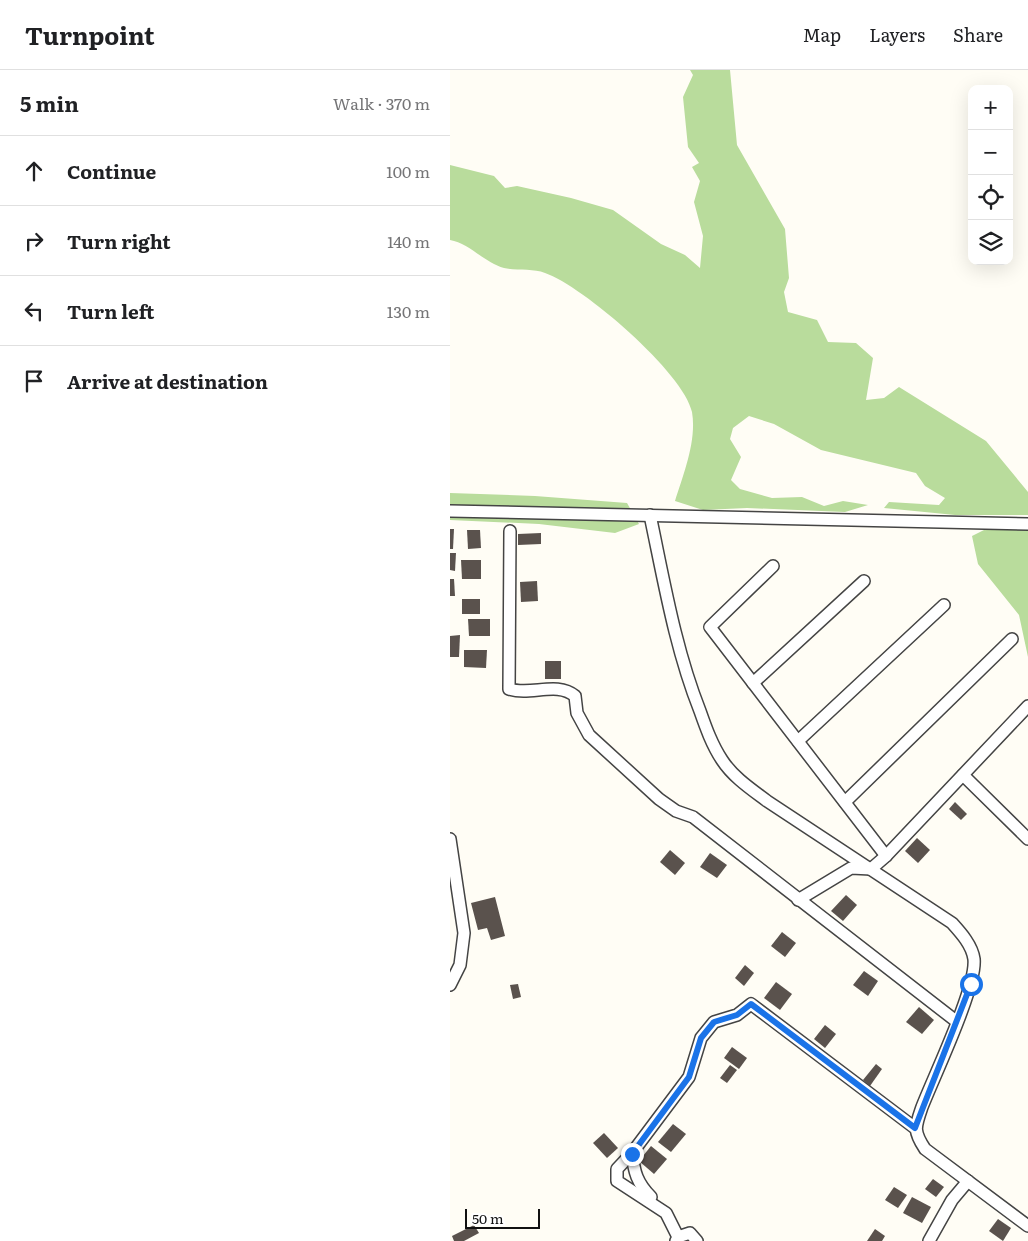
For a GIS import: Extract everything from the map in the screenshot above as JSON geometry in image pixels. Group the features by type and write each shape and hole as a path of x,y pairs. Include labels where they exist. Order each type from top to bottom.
{"street":[{"path":"450,511 1028,524"},
{"path":"650,515 675,636 695,699 722,761 741,781 767,801 952,923 966,939 974,958 971,984 915,1128 917,1137 925,1149 1028,1226"},
{"path":"510,531 509,689 521,693 548,689 568,690 575,696 577,713 589,734 659,798 676,811 693,817 956,1021"},
{"path":"773,566 710,627 886,856"},
{"path":"754,683 864,581"},
{"path":"798,741 944,605"},
{"path":"845,802 1012,639"},
{"path":"798,900 851,868 871,869 886,856 1028,706"},
{"path":"963,774 1028,840"},
{"path":"450,840 464,933 460,964 450,985"},
{"path":"666,1213 617,1181 617,1169 632,1154 689,1077 701,1038 714,1022 737,1015 751,1004 915,1128"},
{"path":"632,1154 635,1176 641,1188 666,1213 677,1239 690,1233 698,1241"},
{"path":"929,1241 952,1200 968,1181"}],"green space":[{"path":"690,70 730,70 737,145 785,229 789,278 784,292 788,312 817,320 828,342 856,343 873,358 866,400 884,398 899,387 986,441 1028,492 1028,515 955,515 884,508 889,502 939,505 945,498 925,486 916,473 821,450 774,424 749,416 733,428 730,439 741,457 731,480 740,489 772,498 802,497 824,506 843,501 868,505 845,512 747,508 703,510 675,501 691,446 693,423 692,412 685,395 671,376 652,354 606,312 562,281 540,271 504,268 490,262 464,245 450,240 450,165 494,176 505,188 517,186 613,210 661,244 685,255 700,268 703,236 694,202 700,181 692,167 699,163 688,147 683,97 693,75"},
{"path":"450,493 535,496 627,503 639,524 615,533 539,524 450,520"},
{"path":"990,527 1028,530 1028,657 1019,615 978,564 972,536"}],"building":[{"path":"450,529 454,529 453,549 450,549"},
{"path":"467,530 480,530 481,548 468,549"},
{"path":"541,533 541,544 518,545 518,534"},
{"path":"450,553 456,553 455,571 450,570"},
{"path":"461,560 481,560 481,579 462,579"},
{"path":"450,579 454,579 455,596 450,596"},
{"path":"537,581 538,601 521,602 520,582"},
{"path":"462,599 480,599 480,614 462,614"},
{"path":"468,619 490,619 490,636 469,636"},
{"path":"460,635 459,657 450,657 450,636"},
{"path":"464,650 487,650 486,668 464,667"},
{"path":"545,661 561,661 561,679 545,679"},
{"path":"955,802 967,814 961,820 949,809"},
{"path":"917,838 930,850 918,863 905,851"},
{"path":"670,850 685,863 675,875 660,862"},
{"path":"710,853 727,865 717,878 700,867"},
{"path":"846,895 857,905 843,921 831,911"},
{"path":"495,897 505,936 491,940 487,928 478,930 471,903"},
{"path":"782,932 796,943 785,957 771,946"},
{"path":"745,965 754,973 744,986 735,978"},
{"path":"864,971 878,981 868,996 853,985"},
{"path":"776,982 792,994 780,1010 764,998"},
{"path":"518,984 521,997 513,999 510,985"},
{"path":"919,1007 934,1020 922,1034 906,1022"},
{"path":"825,1025 836,1034 825,1048 814,1039"},
{"path":"732,1047 747,1058 739,1069 724,1058"},
{"path":"876,1064 882,1069 870,1086 863,1080"},
{"path":"730,1065 737,1070 727,1083 720,1078"},
{"path":"673,1124 686,1134 671,1152 658,1142"},
{"path":"604,1133 618,1148 607,1158 593,1143"},
{"path":"651,1146 667,1159 654,1174 639,1161"},
{"path":"933,1179 944,1187 936,1197 925,1189"},
{"path":"894,1187 907,1195 898,1208 885,1200"},
{"path":"912,1197 931,1207 922,1223 903,1213"},
{"path":"998,1219 1011,1228 1003,1241 989,1231"},
{"path":"474,1225 479,1233 464,1241 454,1241 452,1236"},
{"path":"875,1229 885,1236 882,1241 867,1241"}],"route":[{"path":"632,1154 655,1120 689,1077 701,1038 714,1022 737,1015 751,1004 915,1128 971,984"}]}
